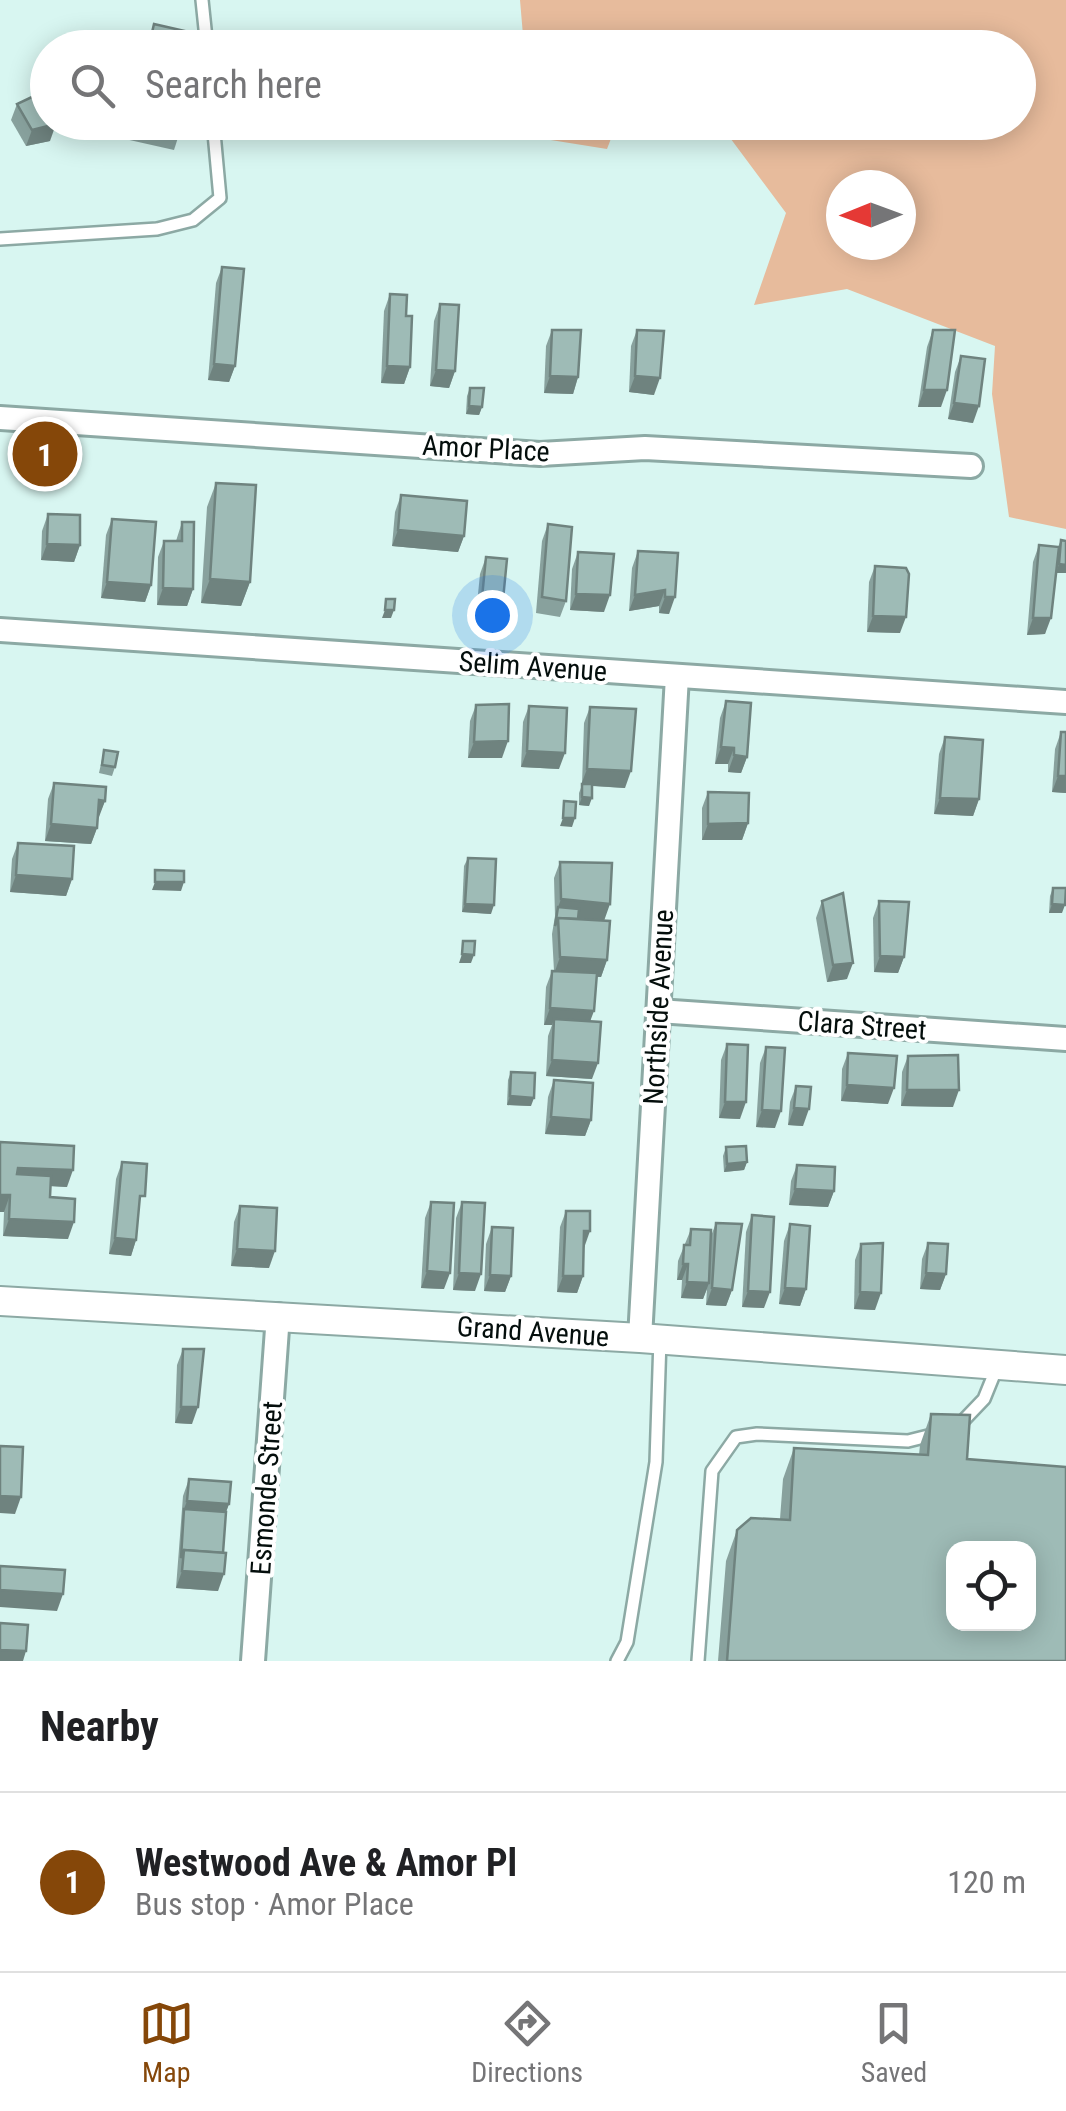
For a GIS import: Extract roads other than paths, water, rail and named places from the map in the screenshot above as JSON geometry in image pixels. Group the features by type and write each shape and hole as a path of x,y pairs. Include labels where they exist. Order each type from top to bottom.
{"street":[{"name":"Amor Place","path":"0,418 540,454 644,448 972,466"},
{"name":"Selim Avenue","path":"0,630 1066,702"},
{"name":"Northside Avenue","path":"650,1338 658,1011 677,676"},
{"name":"Clara Street","path":"658,1011 1066,1039"},
{"name":"Grand Avenue","path":"0,1301 650,1338 1066,1370"},
{"name":"Esmonde Street","path":"253,1661 278,1315"}],"lane":[{"path":"202,0 205,30"},
{"path":"0,239 157,229 194,220 220,198 215,140"},
{"path":"618,1661 626,1642 656,1462 650,1338"},
{"path":"698,1661 712,1471 736,1437 908,1441 928,1436 968,1418 984,1399 998,1363"}],"place":[{"name":"Westwood Ave & Amor Pl","path":"45,454"}]}
